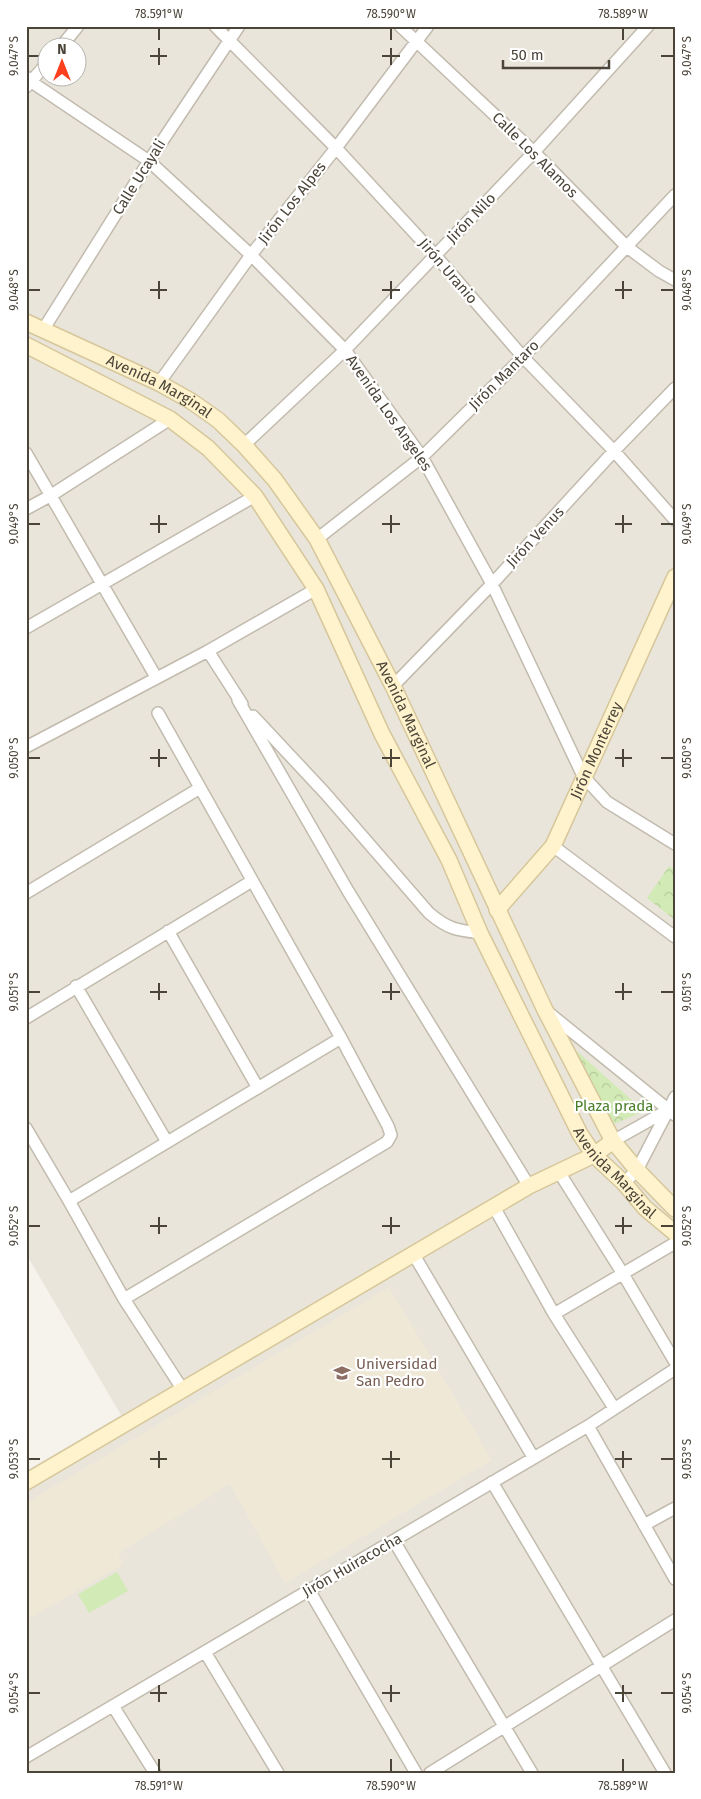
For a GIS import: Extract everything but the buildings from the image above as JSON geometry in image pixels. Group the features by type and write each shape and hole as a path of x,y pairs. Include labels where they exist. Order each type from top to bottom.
{"main road":[{"name":"Avenida Marginal","path":"26,322 159,383 191,401 218,420 244,445 275,480 317,539 393,686 545,1010 614,1141 637,1170 675,1209"},
{"name":"Avenida Marginal","path":"26,345 170,419 208,448 255,496 316,589 382,734 449,860 480,933 580,1134 594,1155 624,1184 645,1208 675,1233"},
{"name":"Jirón Monterrey","path":"498,910 552,846 675,577"},
{"path":"26,1482 529,1186 594,1155 614,1141"}],"street":[{"path":"68,38 78,26"},
{"name":"Jirón Uranio","path":"215,26 336,148 435,255 523,357 614,451 675,520"},
{"name":"Calle Ucayali","path":"43,330 149,161 239,26"},
{"name":"Calle Los Alamos","path":"400,26 534,152 627,247 675,280"},
{"name":"Jirón Los Alpes","path":"159,383 251,255 336,148 428,26"},
{"name":"Jirón Nilo","path":"244,445 345,350 534,152 648,26"},
{"path":"28,82 38,72"},
{"name":"Avenida Los Angeles","path":"28,82 149,161 251,255 345,350 422,457 492,584 584,776 607,802 675,844"},
{"name":"Jirón Mantaro","path":"317,539 422,457 523,357 675,195"},
{"name":"Jirón Venus","path":"393,686 492,584 614,451 675,388"},
{"path":"26,509 50,496 170,419"},
{"path":"26,454 156,677"},
{"path":"26,628 255,496"},
{"path":"26,747 208,651 316,589"},
{"path":"208,651 348,891 529,1186"},
{"path":"238,700 325,793 429,913 441,923 455,930 480,933"},
{"path":"124,1299 387,1142 390,1135 388,1126 342,1038 158,713"},
{"path":"26,893 200,788"},
{"path":"552,846 675,936"},
{"path":"26,1018 252,881"},
{"path":"168,931 258,1088"},
{"path":"76,986 167,1142"},
{"path":"545,1010 672,1112"},
{"path":"69,1201 342,1038"},
{"path":"624,1184 637,1170 672,1112 675,1098"},
{"path":"614,1141 672,1112"},
{"path":"26,1128 124,1299 183,1390"},
{"path":"559,1172 675,1362"},
{"path":"494,1207 554,1314 614,1408"},
{"path":"554,1314 675,1243"},
{"path":"414,1255 534,1457"},
{"name":"Jirón Huiracocha","path":"26,1757 588,1426 675,1369"},
{"path":"588,1426 675,1578"},
{"path":"492,1482 665,1773"},
{"path":"644,1525 675,1508"},
{"path":"394,1541 532,1773"},
{"path":"309,1590 416,1773"},
{"path":"430,1773 675,1620"},
{"path":"206,1652 278,1773"},
{"path":"113,1706 154,1773"}],"shaded area":[{"path":"26,26 675,26 675,1773 26,1773 26,1471 121,1415 26,1254"},
{"name":"Universidad San Pedro","path":"389,1287 492,1460 285,1583 230,1484 118,1553 124,1564 26,1620 26,1503"}],"green space":[{"path":"669,866 675,870 675,920 647,898"},
{"name":"Plaza prada","path":"562,1038 644,1111 605,1128"},
{"path":"117,1572 128,1591 89,1613 78,1594"}],"place":[{"name":"Universidad San Pedro","path":"342,1373"}]}
